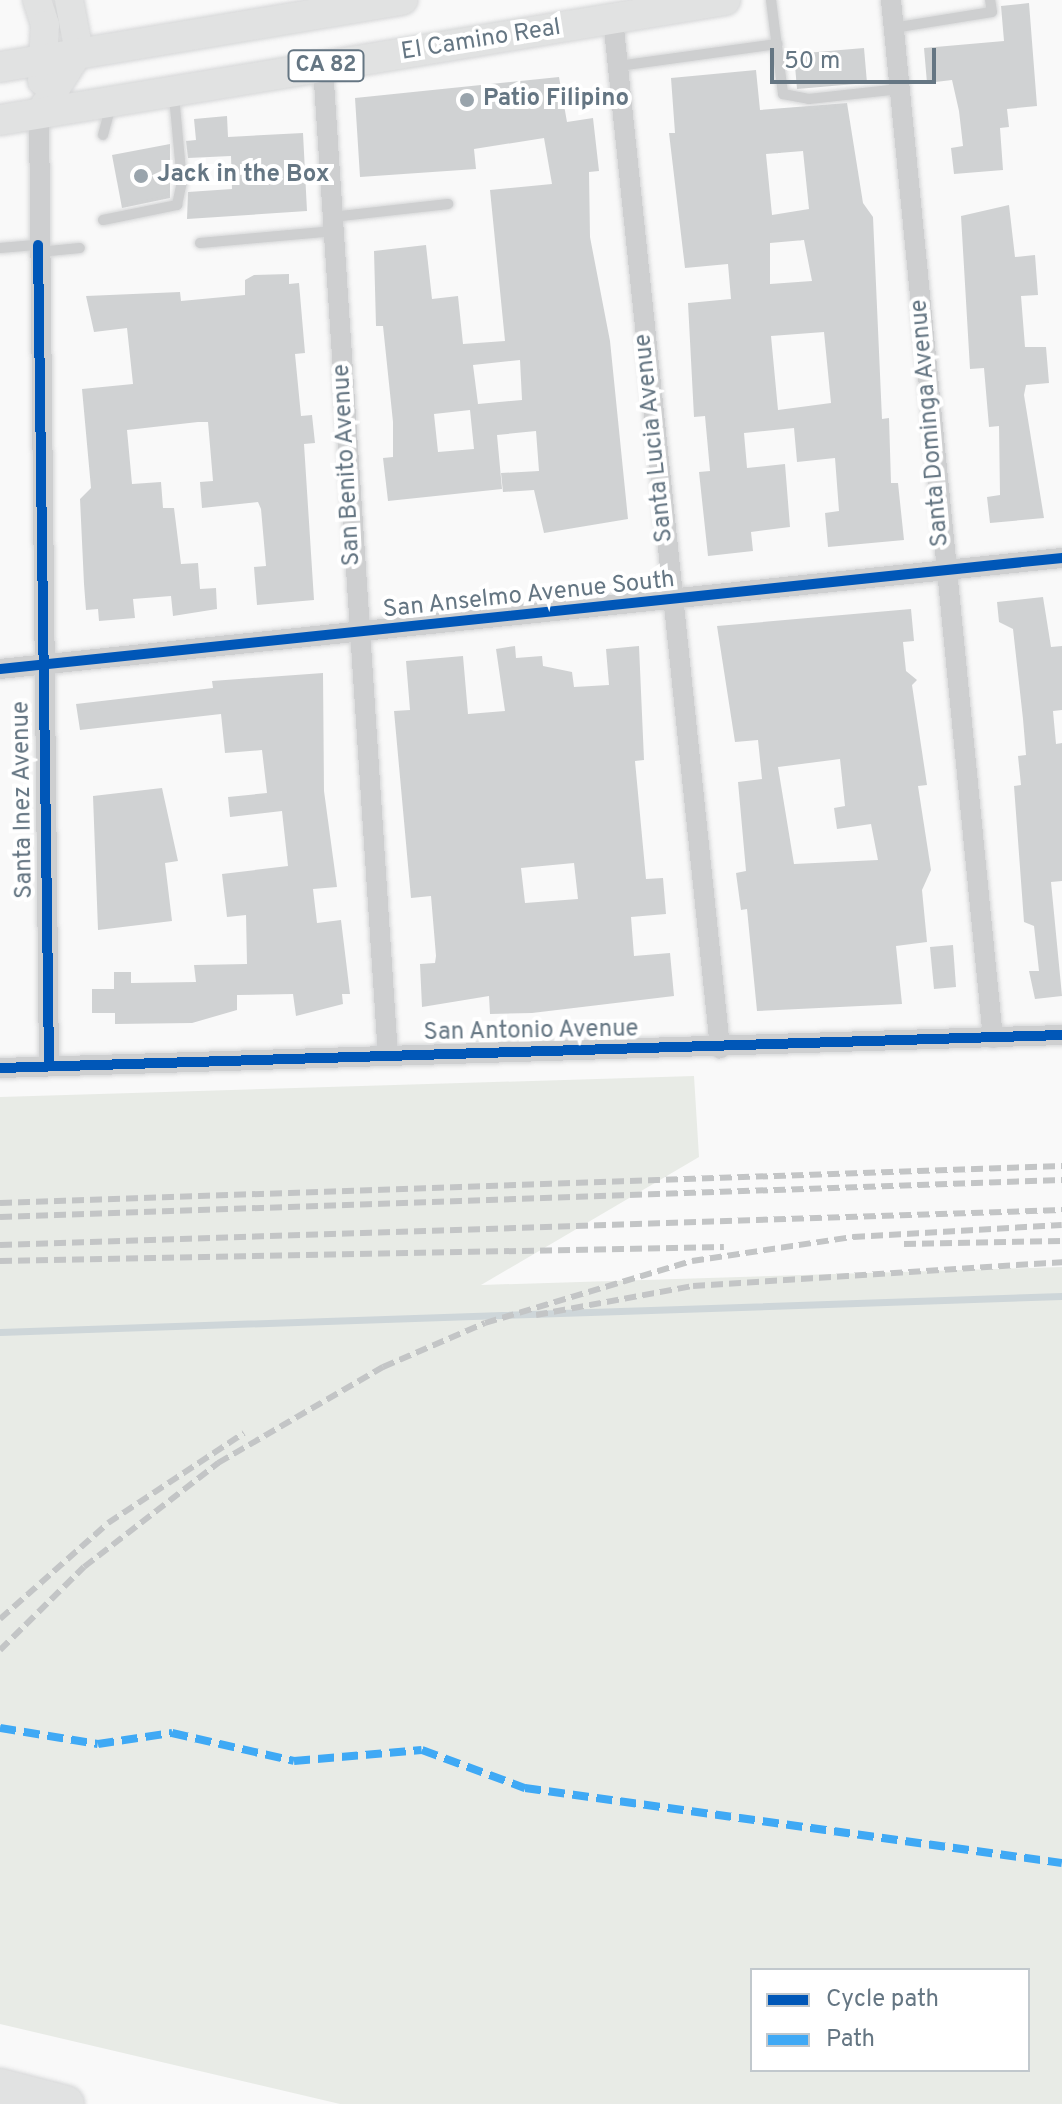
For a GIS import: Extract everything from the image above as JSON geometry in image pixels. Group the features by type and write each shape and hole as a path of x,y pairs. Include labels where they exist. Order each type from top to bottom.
{"highway":[{"path":"0,2087 66,2104"},
{"path":"0,2100 25,2104"}],"main road":[{"path":"37,0 45,25 39,114"},
{"path":"39,114 79,52 69,0"},
{"name":"CA 82","path":"0,67 358,4 402,0"},
{"name":"El Camino Real","path":"0,120 112,104 725,0"}],"street":[{"name":"Santa Dominga Avenue","path":"891,0 993,1038"},
{"name":"Santa Lucia Avenue","path":"613,19 720,1048"},
{"name":"San Benito Avenue","path":"323,67 388,1055"},
{"name":"Santa Inez Avenue","path":"39,114 41,664 49,1066"},
{"name":"San Anselmo Avenue South","path":"0,669 358,634 1062,558"},
{"name":"San Antonio Avenue","path":"0,1068 1062,1035"}],"lane":[{"path":"771,0 783,94 809,99 899,89"},
{"path":"893,28 992,12 990,0"},
{"path":"618,66 777,44"},
{"path":"103,220 177,205 182,182 174,92"},
{"path":"103,135 112,104"},
{"path":"200,243 448,204"},
{"path":"0,248 80,248"}],"shaded area":[{"path":"694,1076 699,1157 481,1285 1062,1267 1062,2104 340,2104 0,2024 0,1097"}],"building":[{"path":"1029,3 1037,106 1007,109 1009,127 1000,128 1003,170 954,174 951,148 963,146 952,80 927,83 924,48 1004,41 1001,6"},
{"path":"864,48 867,83 797,89 794,54"},
{"path":"756,70 760,110 847,103 863,203 873,217 882,419 889,418 891,483 898,483 904,540 828,547 825,513 839,511 835,458 797,462 794,428 744,433 747,468 785,464 790,527 751,532 753,551 708,556 699,472 710,471 705,416 694,417 688,303 731,299 728,264 685,268 669,133 675,133 671,78","holes":["803,151 809,209 772,215 766,154","804,240 812,281 770,284 770,243","824,332 831,403 778,410 771,336"]},
{"path":"559,77 567,122 593,118 599,171 589,172 590,237 610,341 628,519 544,533 534,490 503,492 501,473 539,471 536,431 497,435 502,489 388,501 383,458 393,457 393,422 383,326 376,326 374,251 426,245 432,299 458,296 463,344 505,341 490,190 552,184 544,138 474,149 476,169 360,177 355,98","holes":["520,360 522,400 478,404 473,365","470,410 474,449 438,452 434,414"]},
{"path":"227,116 228,137 303,133 307,211 187,219 188,192 232,189 231,156 188,158 186,141 196,140 194,119"},
{"path":"170,144 170,198 122,208 112,155"},
{"path":"1009,205 1015,257 1035,255 1038,295 1021,296 1025,347 1046,347 1049,383 1026,385 1024,395 1044,518 990,523 987,497 1000,495 999,426 989,427 984,368 970,369 961,216"},
{"path":"289,274 289,284 299,283 305,353 295,354 301,416 312,415 315,443 304,444 314,600 257,605 254,567 266,566 261,509 258,502 202,508 200,482 213,481 208,422 198,422 127,430 132,484 161,482 163,508 174,508 181,564 198,563 200,589 216,588 217,609 173,616 171,596 133,599 135,618 99,621 98,609 86,610 84,584 80,499 91,488 82,389 133,384 127,328 94,332 86,296 180,292 181,301 245,295 245,280 254,275"},
{"path":"1043,597 1051,647 1062,646 1062,710 1053,711 1056,744 1062,743 1062,881 1051,882 1062,996 1035,999 1029,971 1039,971 1034,926 1024,922 1014,786 1021,785 1018,756 1026,755 1023,719 1013,629 999,622 997,602"},
{"path":"911,609 914,641 903,642 906,671 917,680 912,685 927,785 918,786 931,870 922,890 927,942 896,946 902,1004 757,1011 747,909 741,910 736,873 746,871 738,782 762,779 758,740 735,742 717,626","holes":["840,759 845,806 834,808 837,829 871,824 878,860 794,864 778,767"]},
{"path":"515,646 516,658 542,656 543,666 572,672 574,687 609,685 606,649 639,646 644,760 635,761 646,879 663,878 666,914 631,917 634,956 670,953 674,996 532,1013 490,1014 489,996 422,1007 420,964 435,963 436,956 431,896 411,898 394,711 410,710 406,661 463,656 468,714 505,711 496,649","holes":["574,863 578,899 525,903 521,868"]},
{"path":"323,673 324,791 337,887 313,889 317,923 341,920 350,994 342,994 343,1004 296,1016 293,994 237,995 237,1010 192,1023 115,1024 115,1013 92,1013 92,989 114,989 114,972 131,972 131,983 196,982 194,965 247,964 246,915 227,917 222,874 288,866 282,811 230,817 228,797 267,793 262,750 225,753 221,714 80,730 76,704 213,688 212,681"},
{"path":"162,788 178,861 165,863 172,921 98,930 93,796"},
{"path":"953,945 956,987 934,989 930,947"}],"waterway":[{"path":"0,1332 1062,1296"}],"railway":[{"path":"0,1203 1062,1166"},
{"path":"0,1217 1062,1180"},
{"path":"0,1245 1062,1210"},
{"path":"0,1650 84,1567 218,1463 383,1367 485,1323 692,1261 853,1237 1062,1225"},
{"path":"904,1244 1062,1241"},
{"path":"0,1261 724,1247"},
{"path":"536,1315 693,1286 1062,1262"},
{"path":"0,1619 108,1523 244,1433"}],"marked path":[{"path":"0,1728 98,1744 172,1733 294,1761 422,1750 525,1788 1062,1863"}],"cycle path":[{"path":"38,245 49,1066"},
{"path":"0,669 1062,558"},
{"path":"0,1068 1062,1035"}],"place":[{"name":"Patio Filipino","path":"467,100"},
{"name":"Jack in the Box","path":"141,176"}]}
